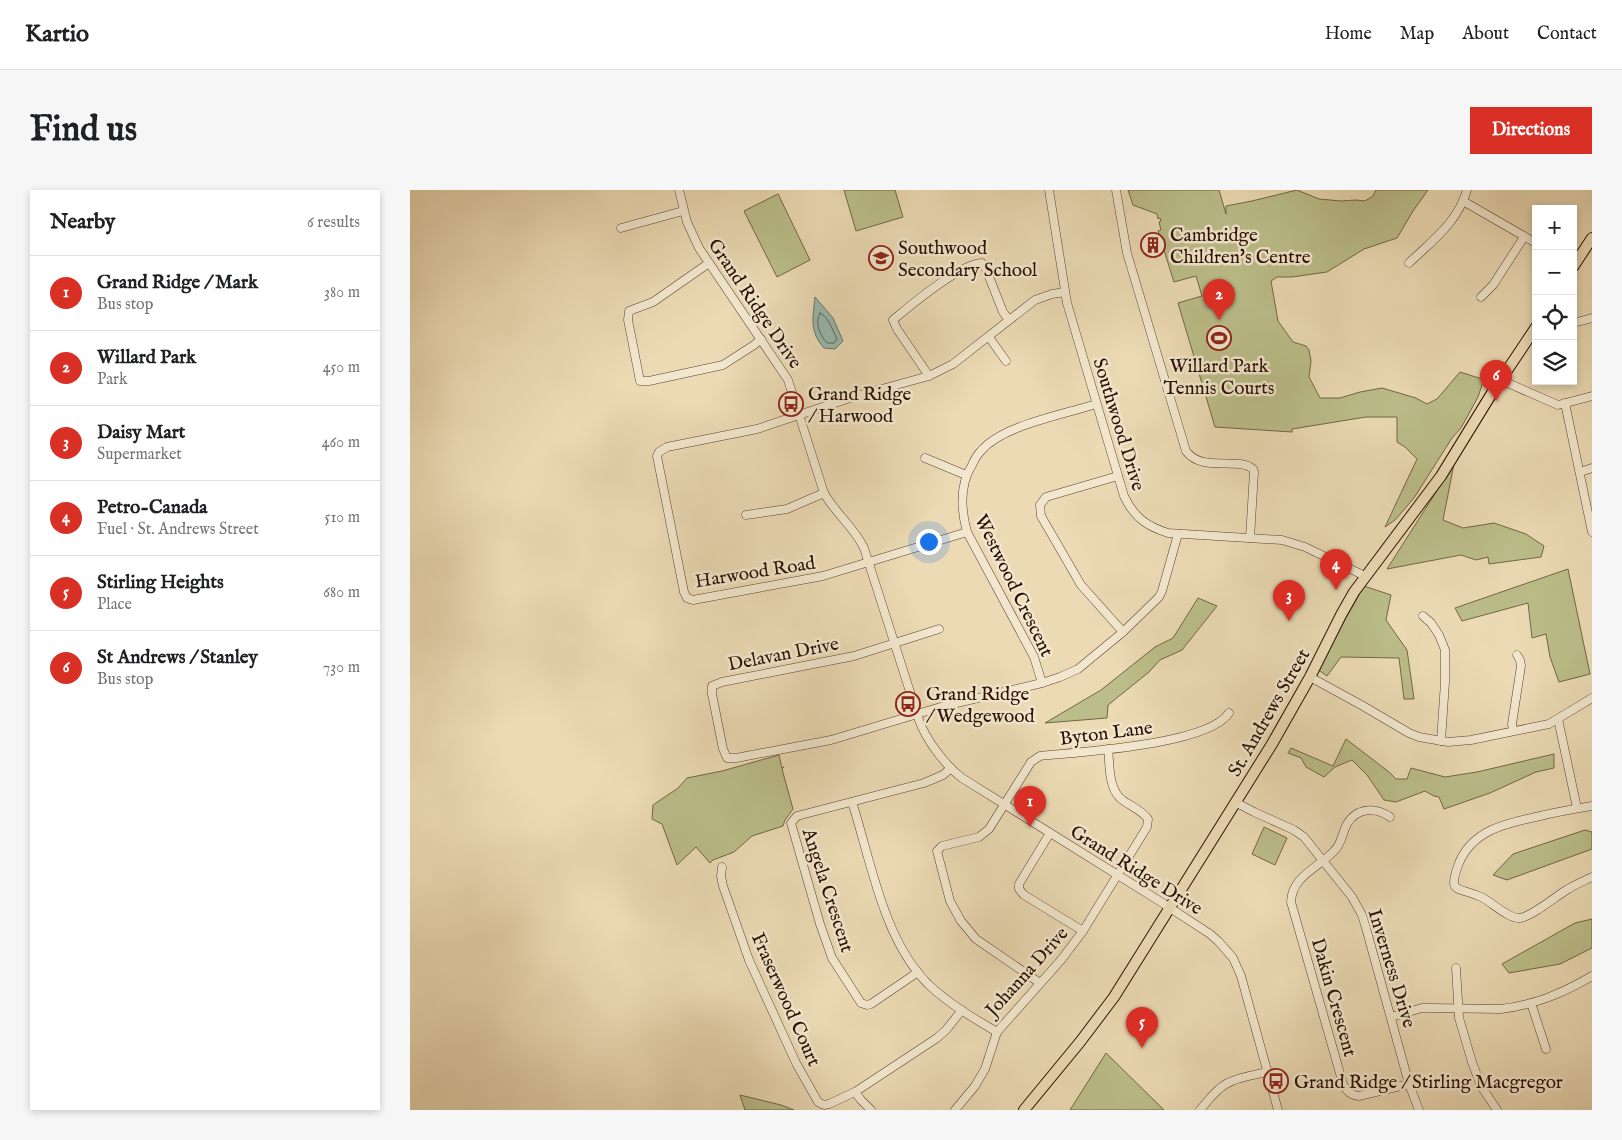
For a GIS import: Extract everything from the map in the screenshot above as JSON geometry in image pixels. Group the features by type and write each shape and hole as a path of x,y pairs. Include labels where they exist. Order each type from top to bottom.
{"main road":[{"path":"1577,261 1592,238"},
{"name":"St. Andrews Street","path":"1024,1110 1114,997 1272,744 1310,677 1340,615 1365,576 1441,476 1532,333"}],"street":[{"name":"Grand Ridge Drive","path":"679,190 683,211 694,240 785,374 824,493 836,511 856,532 864,548 924,733 951,768 962,778 1118,875 1218,941 1233,958 1241,976 1278,1110"},
{"name":"Southwood Drive","path":"1049,190 1069,312 1128,505 1142,522 1154,529 1178,534 1282,540 1295,543 1365,576"},
{"path":"1116,190 1127,253 1186,451 1191,458 1201,462 1246,465 1252,468 1254,472 1250,538"},
{"path":"1409,263 1456,216 1467,190"},
{"path":"1463,201 1532,242"},
{"path":"621,228 683,211"},
{"path":"1481,296 1493,285 1524,237"},
{"path":"709,262 653,302 629,311 628,320 640,381 649,381 723,365 761,339"},
{"path":"929,376 893,320 947,278 975,263 982,263 1003,312 1009,320"},
{"path":"799,414 929,376 953,364 1035,300 1065,292"},
{"path":"1577,322 1592,318"},
{"path":"990,337 1006,361"},
{"path":"1501,380 1558,405 1592,396"},
{"path":"1565,403 1592,532"},
{"name":"Westwood Crescent","path":"1042,683 1034,657 967,532 962,505 966,475 980,452 1006,432 1096,404"},
{"name":"Harwood Road","path":"799,414 757,428 667,447 659,452 657,461 684,592 688,598 693,600 823,576 967,532"},
{"path":"925,458 966,475"},
{"path":"1580,472 1592,468"},
{"path":"1118,476 1046,497 1040,505 1040,516 1081,586 1123,632"},
{"path":"746,515 787,509 824,493"},
{"path":"917,714 1042,683 1078,669 1123,632 1159,597 1178,534"},
{"path":"1423,616 1431,623 1439,635 1445,650 1441,741"},
{"name":"Delavan Drive","path":"917,714 831,740 736,758 727,758 723,749 712,686 722,682 854,656 939,629"},
{"path":"1513,731 1512,724 1521,666 1518,655"},
{"path":"1310,677 1409,733 1418,737 1441,741 1460,742 1549,724 1592,698"},
{"name":"Byton Lane","path":"1040,984 976,939 961,921 950,901 937,851 942,846 979,837 989,830 1031,762 1040,756 1156,744 1206,729 1220,723 1229,713"},
{"path":"1558,719 1577,808"},
{"name":"Johanna Drive","path":"852,802 891,928 904,952 929,984 962,1010 997,1032 1062,960 1083,931 1146,827 1148,819 1144,813 1121,798 1115,791 1111,778 1108,749"},
{"name":"Angela Crescent","path":"918,972 871,1004 861,1003 832,958 820,924 791,823 797,816 924,783 944,775 951,768"},
{"name":"Inverness Drive","path":"1235,802 1299,833 1352,897 1362,915 1409,1084 1419,1110"},
{"path":"1592,806 1507,823 1490,829 1472,843 1465,852 1453,879 1453,885 1458,890 1476,894 1510,916 1517,918 1526,917 1568,889 1592,877"},
{"path":"1323,860 1337,848 1347,824 1357,813 1368,809 1380,811 1390,817"},
{"path":"1050,833 1019,884 1019,890 1024,895 1083,931"},
{"name":"Dakin Crescent","path":"1323,860 1297,883 1291,902 1343,1084 1352,1095 1359,1096 1409,1084"},
{"name":"Fraserwood Court","path":"722,867 723,886 749,960 796,1063 818,1102 824,1105 828,1104 856,1092"},
{"path":"1456,968 1458,1008 1472,1062 1481,1086 1497,1110"},
{"path":"1391,1017 1422,1008 1501,1009 1531,1004 1555,996 1591,979"},
{"path":"1531,1004 1546,1049"},
{"path":"871,1110 856,1092 937,1038 962,1010"},
{"path":"955,1110 976,1086 985,1068 997,1032"},
{"path":"1200,1110 1225,1084 1268,1072"}],"green space":[{"path":"844,190 895,190 903,217 856,231"},
{"path":"1128,190 1219,190 1226,214 1226,206 1297,190 1319,199 1365,201 1373,196 1376,190 1428,190 1397,238 1364,249 1327,272 1277,277 1271,281 1278,321 1293,342 1306,346 1309,350 1311,361 1309,377 1320,398 1340,398 1382,388 1416,398 1427,404 1437,399 1460,372 1482,379 1483,382 1478,397 1461,428 1452,438 1414,498 1395,520 1385,527 1417,459 1397,442 1397,417 1366,417 1292,429 1292,432 1215,427 1178,303 1202,296 1196,276 1174,282 1158,231 1161,230 1160,218 1158,219 1157,214 1133,205"},
{"path":"778,194 810,260 777,277 744,211"},
{"path":"1454,464 1443,520 1463,528 1494,523 1526,534 1544,546 1541,557 1489,564 1488,557 1476,560 1461,555 1387,569"},
{"path":"1568,569 1590,674 1559,682 1550,657 1546,634 1532,638 1528,603 1462,621 1455,608"},
{"path":"1364,586 1391,595 1386,620 1407,650 1414,699 1404,699 1399,658 1341,657 1327,676 1317,669"},
{"path":"1198,598 1217,606 1182,650 1160,660 1149,672 1108,705 1107,718 1045,723 1101,690 1155,647 1173,638"},
{"path":"1346,739 1396,779 1407,779 1411,768 1445,777 1477,772 1554,754 1554,768 1536,772 1490,793 1444,809 1439,797 1425,791 1396,802 1384,800 1367,775 1352,760 1335,767 1324,777 1306,767 1301,758 1288,753 1291,748 1333,766"},
{"path":"779,755 782,768 784,767 782,769 793,809 783,826 752,836 734,852 710,863 696,847 677,865 662,824 652,819 653,805 678,788 687,778 722,771"},
{"path":"1264,827 1287,838 1275,865 1252,854"},
{"path":"1585,830 1592,832 1592,849 1507,880 1493,875 1513,854"},
{"path":"1592,919 1592,948 1560,964 1509,973 1502,964 1575,923"},
{"path":"1106,1053 1164,1110 1070,1110"},
{"path":"740,1095 781,1105 794,1110 745,1110"}],"water":[{"path":"815,297 833,318 843,341 835,349 824,348 816,336 813,324"}],"place":[{"name":"Cambridge Children's Centre","path":"1153,245"},
{"name":"Southwood Secondary School","path":"881,258"},
{"name":"Willard Park","path":"1219,320"},
{"name":"Willard Park Tennis Courts","path":"1219,338"},
{"name":"St Andrews / Stanley","path":"1496,401"},
{"name":"Grand Ridge / Harwood","path":"791,404"},
{"name":"Petro-Canada","path":"1336,590"},
{"name":"Daisy Mart","path":"1289,621"},
{"name":"Grand Ridge / Wedgewood","path":"908,704"},
{"name":"Grand Ridge / Mark","path":"1030,827"},
{"name":"Stirling Heights","path":"1142,1048"},
{"name":"Grand Ridge / Stirling Macgregor","path":"1276,1081"}]}
